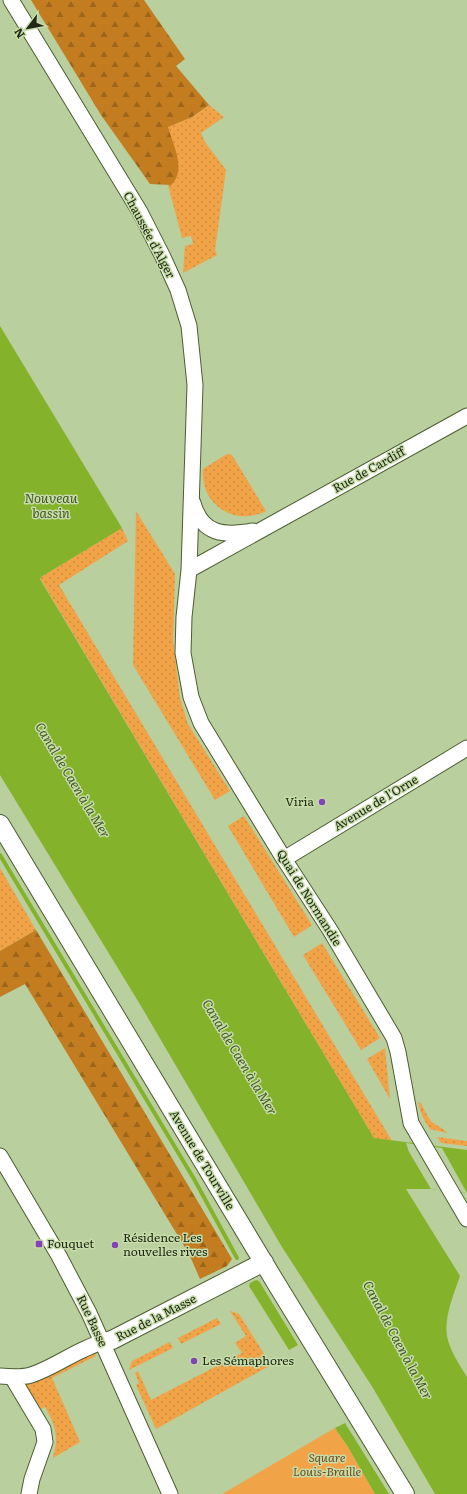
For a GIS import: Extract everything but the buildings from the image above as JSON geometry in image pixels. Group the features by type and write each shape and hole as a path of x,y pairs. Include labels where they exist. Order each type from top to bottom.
{"street":[{"name":"Chaussée d'Alger","path":"10,0 140,212 178,290 189,326 195,385 189,570"},
{"name":"Rue de Cardiff","path":"189,570 467,416"},
{"name":"Rue de Cardiff","path":"192,498 196,512 202,522 213,531 224,534 236,534 271,525"},
{"name":"Quai de Normandie","path":"189,570 182,653 190,697 201,723 330,930 394,1038 411,1123 467,1219"},
{"name":"Avenue de l'Orne","path":"284,858 467,748"},
{"name":"Avenue de Tourville","path":"0,824 405,1494"},
{"name":"Rue Basse","path":"0,1156 84,1301 170,1494"},
{"name":"Rue de la Masse","path":"6,1377 35,1374 94,1344 112,1340 264,1262"},
{"path":"6,1377 43,1429 45,1438 45,1442 32,1479 29,1494"}],"green space":[{"path":"31,0 144,0 185,59 176,66 209,105 192,117 168,127 178,165 176,179 171,185 150,184 101,115"},
{"path":"209,105 224,117 201,133 205,142 226,170 215,250 217,255 183,273 185,246 193,244 191,236 182,238 168,185 171,185 167,127 192,117"},
{"path":"227,454 232,455 266,511 254,515 243,516 222,510 213,502 207,493 203,469"},
{"path":"136,511 175,574 173,640 180,698 188,724 230,791 215,800 133,665"},
{"path":"122,528 128,541 59,585 392,1141 374,1138 40,578"},
{"path":"244,816 312,925 294,937 228,826"},
{"path":"0,868 36,930 0,951"},
{"path":"36,930 232,1259 227,1266 200,1279 189,1254 25,984 0,997 0,951"},
{"path":"322,943 380,1038 361,1050 303,955"},
{"path":"385,1048 390,1099 367,1059"},
{"path":"418,1102 421,1103 431,1121 447,1133 430,1129 422,1116"},
{"path":"437,1137 467,1141 467,1146 441,1143"},
{"path":"230,1311 239,1314 271,1365 156,1429 136,1385 139,1383 135,1373 138,1371 151,1400 242,1353 235,1343 246,1336"},
{"path":"217,1318 221,1324 181,1344 178,1338"},
{"path":"170,1342 173,1348 129,1370 132,1361"},
{"path":"94,1352 96,1356 52,1378 80,1442 53,1458 56,1437 52,1420 45,1407 41,1409 23,1385"},
{"name":"Square Louis-Braille","path":"335,1428 348,1447 375,1494 222,1494"}],"water":[{"path":"0,326 122,528 40,579 374,1138 467,1150 467,1193 431,1189 406,1189 460,1276 450,1305 446,1328 450,1346 467,1377 467,1494 435,1494 373,1388 282,1247 141,1006 0,775"},
{"path":"256,1280 259,1281 298,1345 289,1350 249,1286 250,1283"},
{"path":"345,1423 389,1494 375,1494 348,1447 335,1428"}],"pier":[{"path":"406,1143 442,1148 467,1193 431,1189 409,1152"}],"waterway":[{"path":"0,855 194,1179 237,1258"}],"place":[{"name":"Viria","path":"322,802"},
{"name":"Fouquet","path":"39,1244"},
{"name":"Résidence Les nouvelles rives","path":"115,1245"},
{"name":"Les Sémaphores","path":"194,1361"}],"water label":[{"name":"Nouveau bassin","path":"51,506"},
{"name":"Canal de Caen à la Mer","path":"73,780"},
{"name":"Canal de Caen à la Mer","path":"240,1057"},
{"name":"Canal de Caen à la Mer","path":"398,1340"}]}
